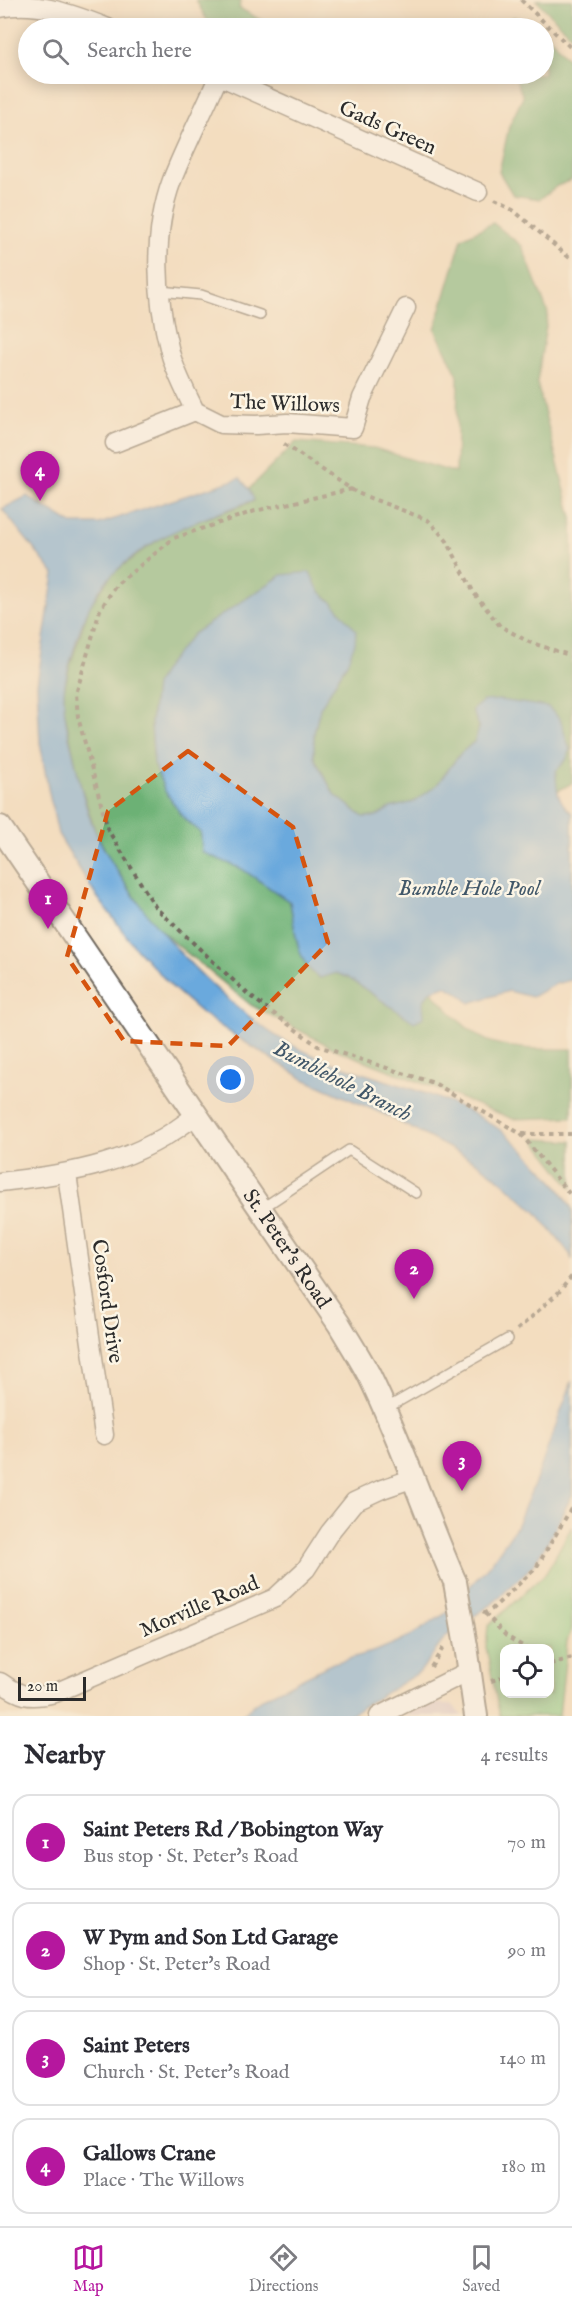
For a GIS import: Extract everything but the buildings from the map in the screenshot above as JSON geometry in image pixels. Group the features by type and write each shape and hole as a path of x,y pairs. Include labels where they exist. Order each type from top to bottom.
{"street":[{"path":"0,8 48,4 83,18"},
{"path":"115,443 195,411 170,354 160,291 158,261 163,216 172,182 213,84"},
{"name":"Gads Green","path":"239,84 478,192"},
{"name":"The Willows","path":"195,411 221,424 287,423 352,428 362,398 406,308"},
{"name":"St. Peter's Road","path":"0,827 339,1324 368,1375 414,1478 427,1517 455,1582 457,1644 469,1671 476,1716"},
{"path":"0,1182 67,1174 97,1167 136,1152 182,1126 197,1114"},
{"name":"Cosford Drive","path":"67,1174 104,1435"},
{"name":"Morville Road","path":"0,1682 32,1698 55,1693 275,1598 306,1569 330,1532 354,1502 414,1478"},
{"path":"379,1716 469,1671"}],"lane":[{"path":"160,291 201,295 260,315"},
{"path":"261,1209 349,1150 416,1193"},
{"path":"384,1410 508,1339"}],"path":[{"path":"521,0 540,18"},
{"path":"554,32 572,49"},
{"path":"478,192 513,210 572,260"},
{"path":"256,425 352,489 428,520 447,542 474,592 500,626 529,642 572,656"},
{"path":"352,489 255,511 174,538 116,585 100,610 76,694 78,717 108,830 156,908 250,996 318,1046 434,1083 521,1134 572,1197"},
{"path":"521,1134 572,1134"},
{"path":"508,1339 559,1292 572,1276"},
{"path":"479,1617 536,1568 572,1507"},
{"path":"485,1613 506,1636 519,1644"},
{"path":"422,1694 419,1684 457,1644"},
{"path":"554,1663 572,1658"}],"highlighted area":[{"path":"188,751 293,827 328,943 228,1046 124,1041 67,957 108,811"}],"shaded area":[{"path":"430,1702 453,1705 462,1716 403,1716"}],"green space":[{"path":"196,0 241,0 239,8 257,18 206,18"},
{"path":"536,0 572,0 572,36"},
{"path":"554,42 572,64 572,180 557,186 540,199 513,195 499,172 509,126 523,97 518,84 554,84"},
{"path":"493,223 522,246 548,313 537,383 572,518 572,783 556,792 556,770 566,760 570,749 564,735 520,704 500,700 479,726 475,741 460,754 437,785 414,802 390,808 376,817 363,817 334,794 314,757 314,733 320,708 347,663 334,604 319,591 282,575 193,634 155,685 151,724 154,764 165,791 183,817 201,833 202,852 242,869 290,902 298,945 312,972 320,978 336,973 347,977 404,1015 423,1002 430,990 468,1028 494,1043 522,1048 572,1049 572,1117 513,1119 335,1049 251,1005 171,940 148,917 111,861 95,831 79,780 64,709 64,690 69,669 89,607 111,575 173,530 254,501 249,489 296,442 374,448 456,473 458,376 435,329 462,238"},
{"path":"534,1139 572,1141 572,1188"},
{"path":"572,1526 572,1629 567,1641 559,1716 500,1716 486,1647 488,1626 546,1573"}],"water":[{"name":"Bumblehole Branch","path":"240,478 254,500 178,529 144,549 127,561 105,583 84,619 67,676 64,708 83,794 96,833 128,888 170,941 217,990 267,1030 324,1059 445,1101 474,1114 510,1137 541,1168 568,1201 572,1210 572,1260 570,1254 536,1212 478,1163 388,1116 304,1079 203,1014 173,988 134,946 93,891 58,834 40,743 37,684 54,574 2,509 27,496 72,524 99,524"},
{"name":"Bumble Hole Pool","path":"310,572 319,591 334,604 356,630 355,643 347,663 320,708 314,733 314,757 334,794 363,817 376,817 390,808 414,802 437,785 460,754 475,741 479,726 472,710 483,701 500,700 548,707 560,719 570,750 566,760 556,771 556,783 563,804 572,813 572,980 555,984 532,997 509,991 470,1003 459,993 446,986 430,991 423,1002 424,1017 414,1022 347,977 336,973 320,978 312,972 301,955 290,902 242,869 202,852 201,833 183,817 165,791 154,764 151,724 155,685 168,664 193,634 282,575"},
{"path":"572,1381 572,1495 533,1565 491,1605 460,1625 445,1638 420,1672 347,1716 240,1716 261,1699 333,1663 376,1651 409,1637 445,1614 491,1563 516,1527 536,1480"}],"place":[{"name":"Gallows Crane","path":"40,501"},
{"name":"Saint Peters Rd / Bobington Way","path":"48,929"},
{"name":"W Pym and Son Ltd Garage","path":"414,1299"},
{"name":"Saint Peters","path":"462,1491"}]}
